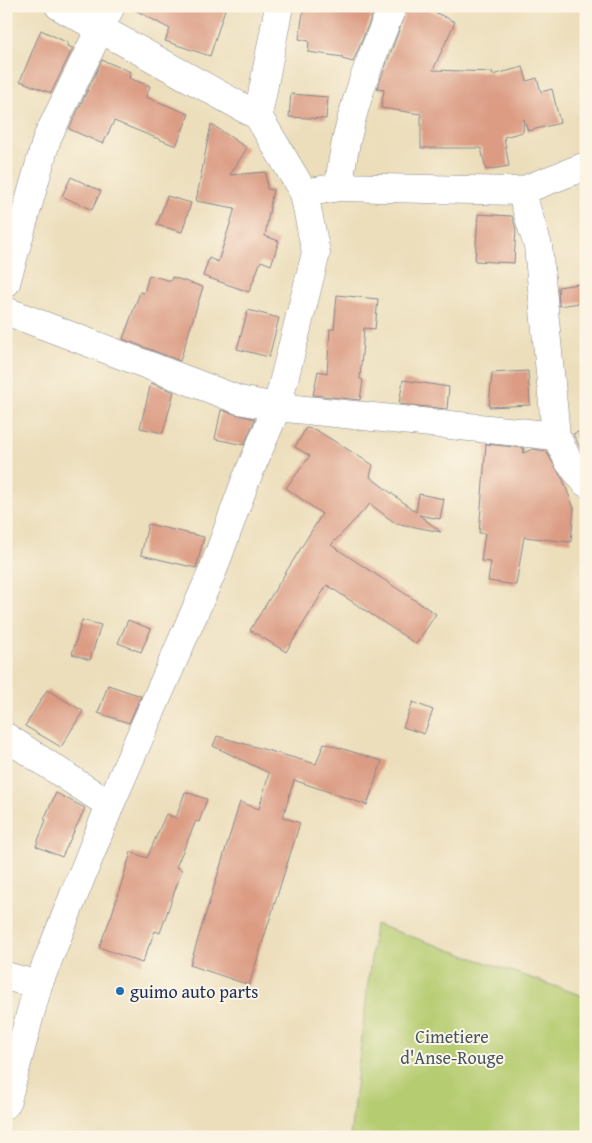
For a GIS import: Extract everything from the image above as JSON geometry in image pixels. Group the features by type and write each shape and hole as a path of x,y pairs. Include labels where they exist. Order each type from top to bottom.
{"street":[{"path":"6,1104 38,985 110,805 213,570 245,482 277,407 316,253 304,193 258,116 106,17 59,6"},
{"path":"258,116 279,6"},
{"path":"339,188 343,151 369,60 392,6"},
{"path":"6,283 47,138 106,17"},
{"path":"304,193 339,188 521,191 586,166"},
{"path":"521,191 538,246 556,436 568,462 586,483"},
{"path":"6,311 238,400 277,407 556,436"},
{"path":"6,737 110,805"},
{"path":"6,976 38,985"}],"green space":[{"name":"Cimetiere d'Anse-Rouge","path":"375,924 586,997 586,1137 350,1137"}],"building":[{"path":"128,6 226,6 210,56 165,41 170,29"},
{"path":"304,6 376,6 353,62 342,59 343,57 308,52 309,41 299,39"},
{"path":"408,6 422,6 455,22 433,70 493,72 492,75 523,67 527,81 537,78 541,92 552,89 560,123 528,131 524,119 523,132 504,137 509,166 486,170 481,148 421,148 421,114 381,108 384,90 377,89"},
{"path":"41,30 68,43 67,46 73,48 51,93 20,81"},
{"path":"102,60 131,72 129,78 150,86 146,97 189,114 176,146 114,121 103,144 69,129"},
{"path":"291,94 328,97 326,119 289,117"},
{"path":"211,124 247,148 230,175 266,172 267,189 273,190 265,236 279,241 271,265 261,261 249,292 203,276 209,258 218,262 235,208 196,201"},
{"path":"71,177 101,191 92,210 62,196"},
{"path":"167,196 191,203 182,232 157,225"},
{"path":"478,214 512,216 516,229 514,263 475,261"},
{"path":"149,275 171,281 172,277 203,287 180,361 123,339 140,292 144,293"},
{"path":"586,283 586,302 559,306 558,287"},
{"path":"337,295 378,299 375,329 364,328 360,379 363,380 360,400 313,395 318,371 327,373 330,329 334,329"},
{"path":"248,310 279,318 269,357 237,349"},
{"path":"528,371 530,405 489,407 492,373"},
{"path":"403,380 449,387 447,409 399,404"},
{"path":"151,383 174,392 163,433 140,428"},
{"path":"221,410 255,419 244,445 215,439"},
{"path":"306,428 316,430 373,465 370,477 416,512 419,494 444,499 440,519 419,515 441,532 395,523 370,504 331,545 436,614 416,644 327,585 286,652 250,630 322,514 286,488 310,456 295,447"},
{"path":"586,429 586,457 585,457 573,434"},
{"path":"486,444 524,448 523,453 533,449 546,451 563,480 574,508 571,542 524,537 516,585 488,581 491,562 481,561 485,533 479,533"},
{"path":"148,524 204,537 196,568 141,555"},
{"path":"82,620 101,625 90,660 72,654"},
{"path":"128,620 151,629 141,652 118,643"},
{"path":"108,685 141,696 129,723 98,713"},
{"path":"47,690 83,711 61,747 25,726"},
{"path":"413,702 433,710 424,734 403,727"},
{"path":"217,736 316,764 324,743 382,761 367,805 294,780 283,817 300,823 249,985 190,965 240,802 259,809 269,773 213,746"},
{"path":"185,792 207,799 199,822 196,821 176,867 182,870 160,933 155,931 142,963 99,947 111,917 131,852 147,858 166,814 176,818"},
{"path":"56,793 85,808 62,857 36,846 46,820 44,819"}],"place":[{"name":"guimo auto parts","path":"120,991"}]}
